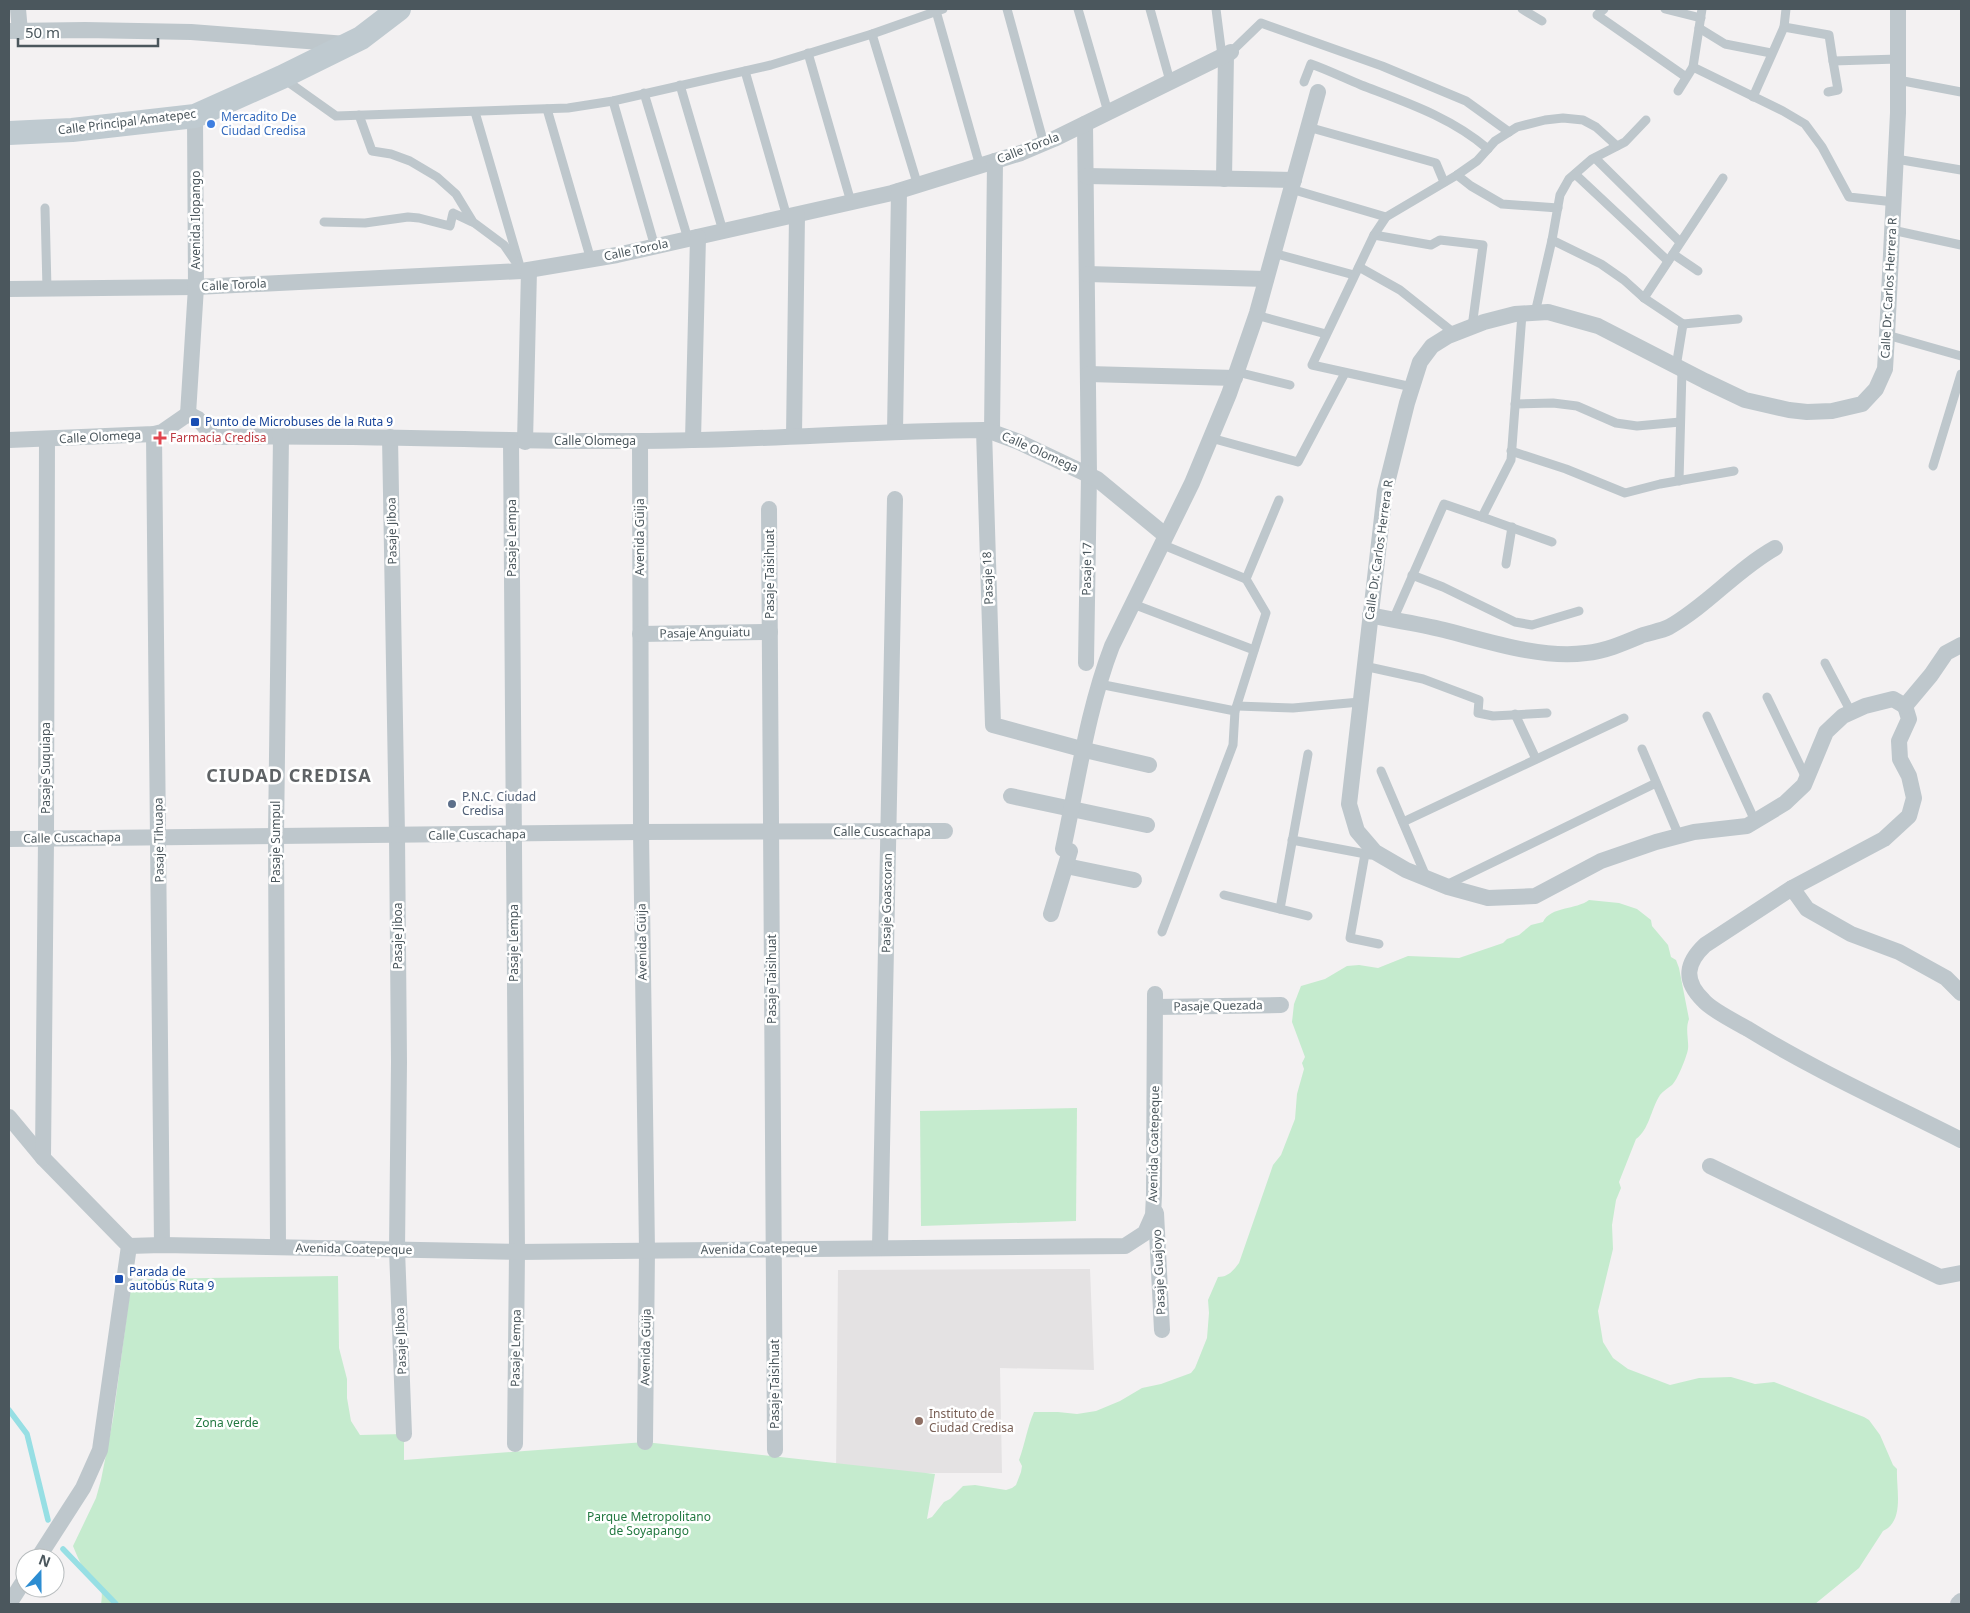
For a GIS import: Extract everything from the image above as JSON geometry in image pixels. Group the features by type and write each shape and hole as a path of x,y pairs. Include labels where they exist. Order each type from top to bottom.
{"street":[{"path":"18,9 14,32 85,30 191,32 348,44"},
{"name":"Calle Principal Amatepec","path":"9,134 72,130 195,116 362,38 399,9"},
{"name":"Calle Dr. Carlos Herrera R","path":"1898,9 1896,159 1887,335 1884,369 1876,390 1862,404 1832,412 1789,410 1745,400 1598,326 1548,312 1514,314 1454,333 1432,346 1420,362 1385,491 1349,804 1357,832 1375,852 1406,870 1444,886 1488,898 1535,896 1601,861 1694,832 1747,826 1785,803 1804,785 1826,732 1843,716 1865,706 1893,699 1905,706"},
{"path":"1224,179 1226,54"},
{"name":"Calle Torola","path":"9,289 196,287 526,270 591,260 918,186 1044,144 1226,54"},
{"path":"1051,914 1070,851 1062,849 1099,684 1112,646 1212,438 1236,375 1256,315 1318,92"},
{"name":"Avenida Ilopango","path":"188,414 196,287 195,116"},
{"name":"Pasaje 17","path":"1085,124 1089,475 1086,663"},
{"name":"Pasaje 18","path":"988,163 988,431 992,725 1084,750"},
{"path":"1086,176 1224,179 1292,184"},
{"path":"895,432 899,191"},
{"path":"792,216 794,436"},
{"path":"693,238 693,440"},
{"name":"Pasaje Lempa","path":"515,1444 517,1252 514,834 518,442 526,270"},
{"path":"1087,274 1266,279"},
{"path":"1088,374 1236,375"},
{"name":"Calle Olomega","path":"9,440 154,434 162,432 188,414 198,419 215,437 390,437 518,442 693,440 895,432 988,431 1089,475 1114,491 1163,540"},
{"name":"Pasaje Tihuapa","path":"154,434 162,1245"},
{"name":"Pasaje Sumpul","path":"278,1247 276,836 281,436"},
{"name":"Pasaje Jiboa","path":"390,437 399,1052 397,1250 404,1434"},
{"name":"Pasaje Suquiapa","path":"43,1158 47,439"},
{"name":"Avenida Güija","path":"640,441 641,832 648,1250 645,1442"},
{"name":"Pasaje Goascoran","path":"880,1248 895,499"},
{"name":"Pasaje Taisihuat","path":"770,509 776,1450"},
{"path":"1370,615 1447,631 1522,650 1571,654 1606,650 1666,628 1698,609 1754,560 1775,548"},
{"name":"Pasaje Anguiatu","path":"640,634 770,632"},
{"path":"1961,645 1946,653 1931,675 1905,706 1909,719 1899,741 1900,759 1909,776 1914,798 1909,816 1884,839 1792,888 1705,944 1694,955 1688,970 1693,985 1703,1001 1781,1050 1961,1140"},
{"path":"1084,750 1150,765"},
{"path":"1011,796 1147,825"},
{"name":"Calle Cuscachapa","path":"9,839 641,832 945,832"},
{"path":"1066,866 1134,880"},
{"path":"1792,888 1807,909 1851,934 1899,952 1946,978 1961,993"},
{"name":"Avenida Coatepeque","path":"129,1246 162,1245 517,1252 1125,1246 1145,1234 1153,1216 1155,1184 1155,1001"},
{"name":"Pasaje Quezada","path":"1155,1001 1281,1005"},
{"path":"9,1117 43,1158 129,1246 100,1450 83,1488 44,1548"},
{"path":"1710,1166 1940,1277 1961,1273"},
{"name":"Pasaje Guajoyo","path":"1155,1184 1162,1330"},
{"path":"1958,1604 1961,1601"}],"lane":[{"path":"1007,9 1044,144"},
{"path":"1078,9 1108,112"},
{"path":"1150,9 1170,81"},
{"path":"1216,9 1226,54 1262,23 1382,66 1466,101 1509,132"},
{"path":"1522,9 1542,21"},
{"path":"1604,9 1597,15 1686,76"},
{"path":"1665,9 1702,13 1692,67 1678,92"},
{"path":"1753,97 1784,27 1786,9"},
{"path":"282,77 336,116 547,109 613,101 745,71 872,34 940,10 988,163"},
{"path":"1784,27 1829,35 1838,90 1828,92"},
{"path":"1699,28 1725,44 1771,53"},
{"path":"872,34 918,186"},
{"path":"808,53 851,202"},
{"path":"1832,61 1898,59"},
{"path":"1304,82 1311,64 1333,72 1429,111 1479,141 1488,149"},
{"path":"1692,67 1805,124 1822,146 1849,197 1894,202"},
{"path":"745,71 792,216"},
{"path":"1898,80 1961,92"},
{"path":"680,85 722,231"},
{"path":"644,93 693,238"},
{"path":"613,101 655,247"},
{"path":"547,109 591,260"},
{"path":"475,112 526,270"},
{"path":"359,115 372,151 391,154 410,161 437,177 456,194 472,222"},
{"path":"1412,387 1312,365 1374,235 1386,217 1457,175 1477,161 1495,141 1517,126 1563,118 1582,120 1596,126 1617,146"},
{"path":"1482,516 1510,460 1515,404 1529,313 1552,240 1560,195 1575,174 1595,158 1625,142 1646,120"},
{"path":"1308,126 1436,163 1444,182"},
{"path":"1595,158 1680,242"},
{"path":"1896,159 1961,170"},
{"path":"1575,174 1671,258 1698,271"},
{"path":"1457,175 1471,186 1502,204 1558,208"},
{"path":"1644,298 1723,178"},
{"path":"1292,184 1386,217"},
{"path":"45,208 47,289"},
{"path":"324,222 354,224 408,217 450,226 453,214 472,222 504,245 526,270"},
{"path":"1892,230 1961,245"},
{"path":"1374,235 1431,245 1440,240 1482,245 1472,327"},
{"path":"1552,240 1601,264 1644,298 1683,324 1738,319"},
{"path":"1273,253 1357,271 1400,290 1454,333"},
{"path":"1256,315 1326,334"},
{"path":"1679,481 1679,368 1683,324"},
{"path":"1887,335 1961,356"},
{"path":"1212,438 1298,462 1345,373"},
{"path":"1934,466 1961,374"},
{"path":"1236,375 1290,385"},
{"path":"1515,404 1554,403 1577,406 1616,423 1637,426 1680,422"},
{"path":"1511,450 1566,469 1625,493 1734,471"},
{"path":"1246,580 1279,500"},
{"path":"1393,620 1444,504 1552,542"},
{"path":"1506,564 1512,527"},
{"path":"1162,932 1233,745 1236,708 1266,613 1246,580 1163,540"},
{"path":"1412,575 1443,587 1514,622 1532,624 1579,611"},
{"path":"1132,604 1254,650"},
{"path":"1825,663 1851,712"},
{"path":"1364,666 1423,679 1479,700 1478,713 1494,716 1547,712"},
{"path":"1099,684 1236,708 1293,708 1360,702"},
{"path":"1767,697 1807,780"},
{"path":"1516,714 1536,759"},
{"path":"1707,716 1755,821"},
{"path":"1403,822 1624,718"},
{"path":"1642,749 1679,836"},
{"path":"1280,909 1308,754"},
{"path":"1381,771 1427,879"},
{"path":"1444,886 1656,783"},
{"path":"1292,840 1385,858"},
{"path":"1365,854 1350,938 1379,944"},
{"path":"1224,895 1308,916"}],"shaded area":[{"name":"Instituto de Ciudad Credisa","path":"1090,1269 1094,1370 1000,1368 1002,1473 836,1473 838,1270"}],"green space":[{"path":"1589,900 1619,903 1637,909 1651,920 1652,926 1668,945 1671,957 1676,960 1689,1019 1687,1027 1688,1049 1682,1068 1674,1083 1661,1094 1647,1125 1636,1139 1619,1182 1621,1188 1616,1200 1612,1225 1613,1249 1598,1311 1603,1342 1613,1358 1628,1369 1670,1385 1699,1378 1731,1377 1755,1384 1774,1382 1869,1420 1880,1435 1893,1465 1897,1469 1897,1512 1890,1526 1883,1531 1859,1568 1815,1604 101,1604 100,1586 83,1568 73,1546 96,1498 101,1480 113,1419 131,1284 136,1280 144,1279 338,1276 339,1348 347,1379 347,1398 351,1421 360,1435 404,1434 404,1460 645,1442 935,1474 927,1519 932,1517 944,1502 950,1499 963,1486 975,1485 1006,1490 1012,1488 1016,1485 1021,1472 1022,1466 1019,1460 1034,1412 1077,1414 1096,1411 1120,1401 1142,1388 1161,1384 1191,1373 1195,1368 1207,1338 1208,1300 1218,1277 1230,1273 1239,1263 1273,1165 1281,1155 1295,1119 1297,1094 1304,1069 1302,1063 1305,1057 1292,1022 1294,1004 1301,986 1325,979 1347,966 1359,965 1378,968 1408,956 1459,958 1503,943 1507,939 1519,935 1531,925 1543,922 1552,913"},
{"path":"1077,1108 1076,1221 921,1226 920,1111"}],"waterway":[{"path":"9,1410 27,1434 48,1520"},
{"path":"65,1551 116,1604"}],"place":[{"name":"Mercadito De Ciudad Credisa","path":"211,124"},
{"name":"Punto de Microbuses de la Ruta 9","path":"195,422"},
{"name":"Farmacia Credisa","path":"160,438"},
{"name":"P.N.C. Ciudad Credisa","path":"452,804"},
{"name":"Parada de autobús Ruta 9","path":"119,1279"},
{"name":"Instituto de Ciudad Credisa","path":"919,1421"}],"district":[{"name":"CIUDAD CREDISA","path":"289,776"}],"park label":[{"name":"Zona verde","path":"227,1423"},
{"name":"Parque Metropolitano de Soyapango","path":"649,1524"}]}
